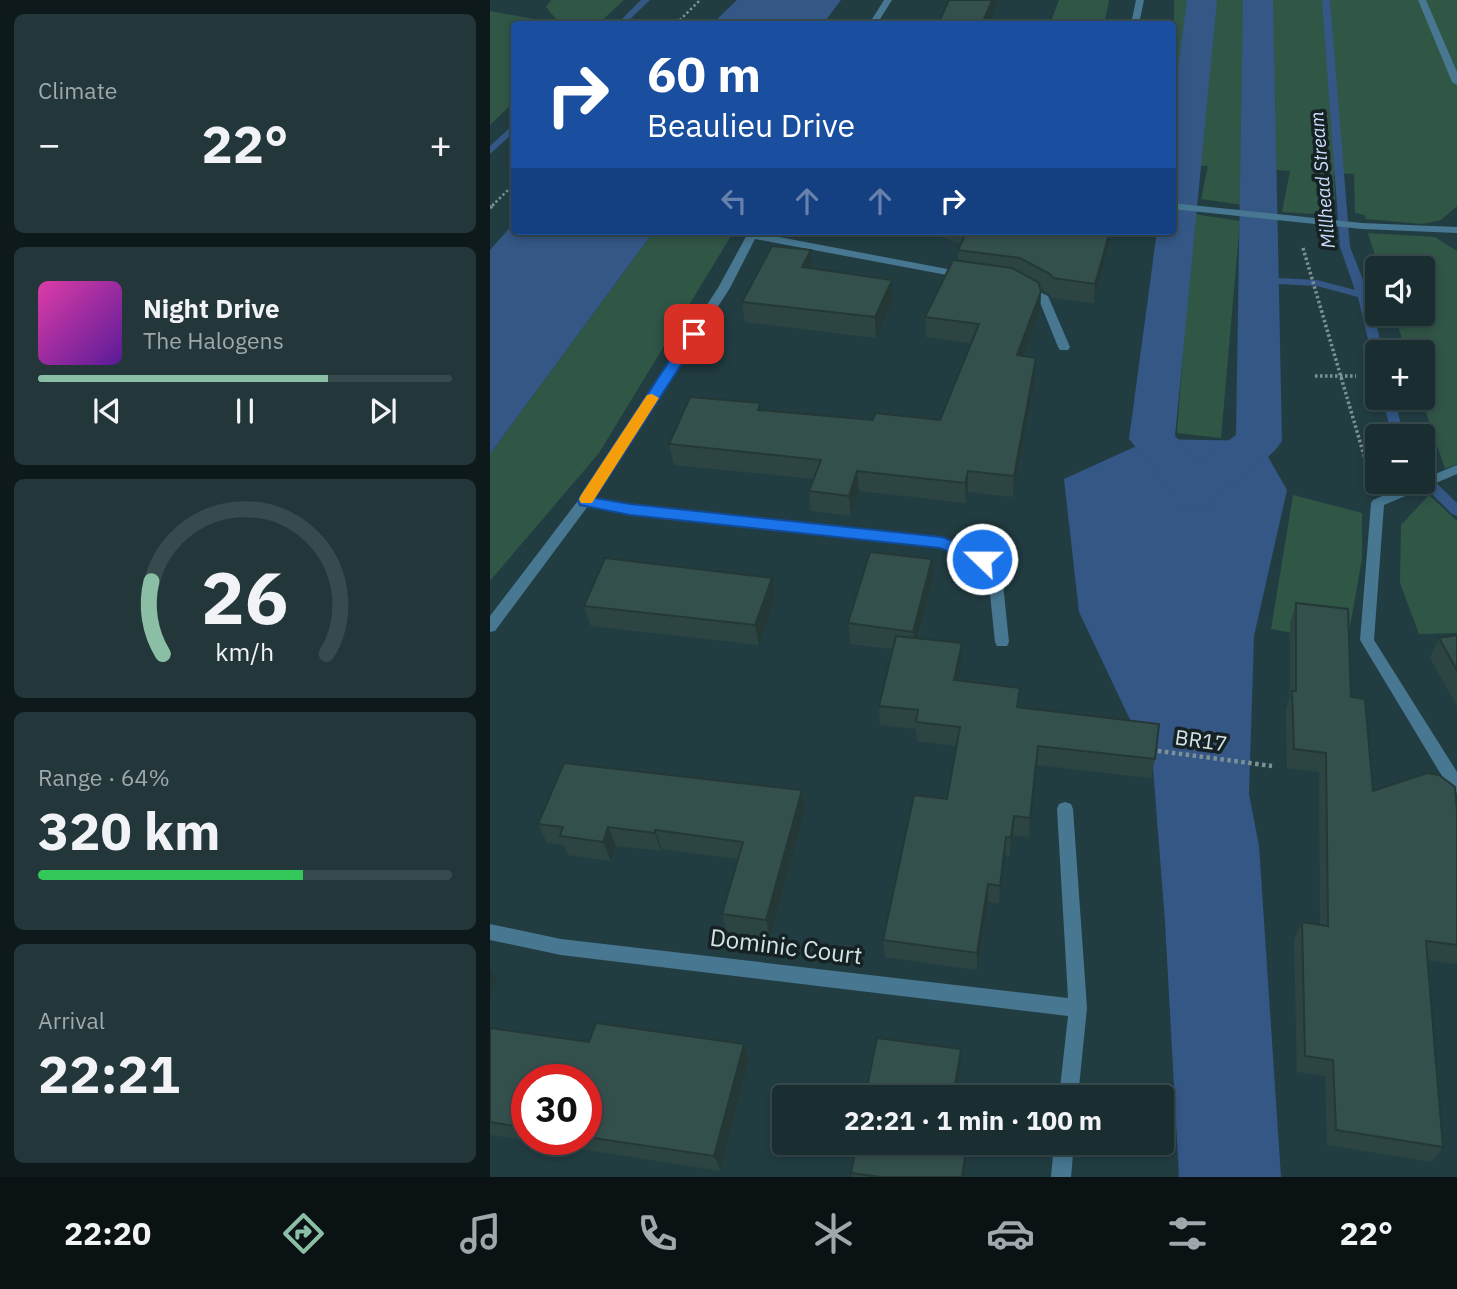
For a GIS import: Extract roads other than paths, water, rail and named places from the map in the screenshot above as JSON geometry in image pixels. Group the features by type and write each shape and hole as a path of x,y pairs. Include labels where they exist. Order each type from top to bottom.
{"street":[{"path":"875,21 888,0"},
{"path":"1136,21 1140,0"},
{"path":"1422,0 1457,82"},
{"path":"1176,206 1362,226 1457,230"},
{"path":"490,627 585,501 724,288 751,235"},
{"path":"762,235 977,277"},
{"path":"1015,282 1044,298 1064,347"},
{"path":"1457,469 1378,503 1367,640 1457,786"},
{"path":"585,501 630,509 942,543 982,559 996,584 1002,642"},
{"path":"1065,809 1078,1008 1070,1085"},
{"name":"Dominic Court","path":"490,932 561,947 1078,1008"},
{"path":"1061,1177 1063,1155"}],"water":[{"path":"737,0 841,0 825,21 715,21"},
{"path":"511,226 511,235 651,235 490,454 490,250"},
{"path":"1152,439 1259,441 1287,490 1254,636 1249,794 1259,846 1281,1177 1179,1177 1165,922 1153,768 1079,612 1064,479"}],"waterway":[{"path":"624,21 646,0"},
{"path":"1176,228 1202,0"},
{"path":"1205,481 1259,441 1258,0"},
{"name":"Millhead Stream","path":"1326,0 1345,247 1363,295"},
{"path":"490,151 511,130"},
{"path":"1175,235 1152,439 1196,487 1196,492"},
{"path":"1259,280 1317,283 1363,295"},
{"name":"Millhead Stream","path":"1363,295 1374,340"},
{"name":"Millhead Stream","path":"1391,410 1395,424"},
{"name":"Millhead Stream","path":"1435,490 1457,511"}]}
